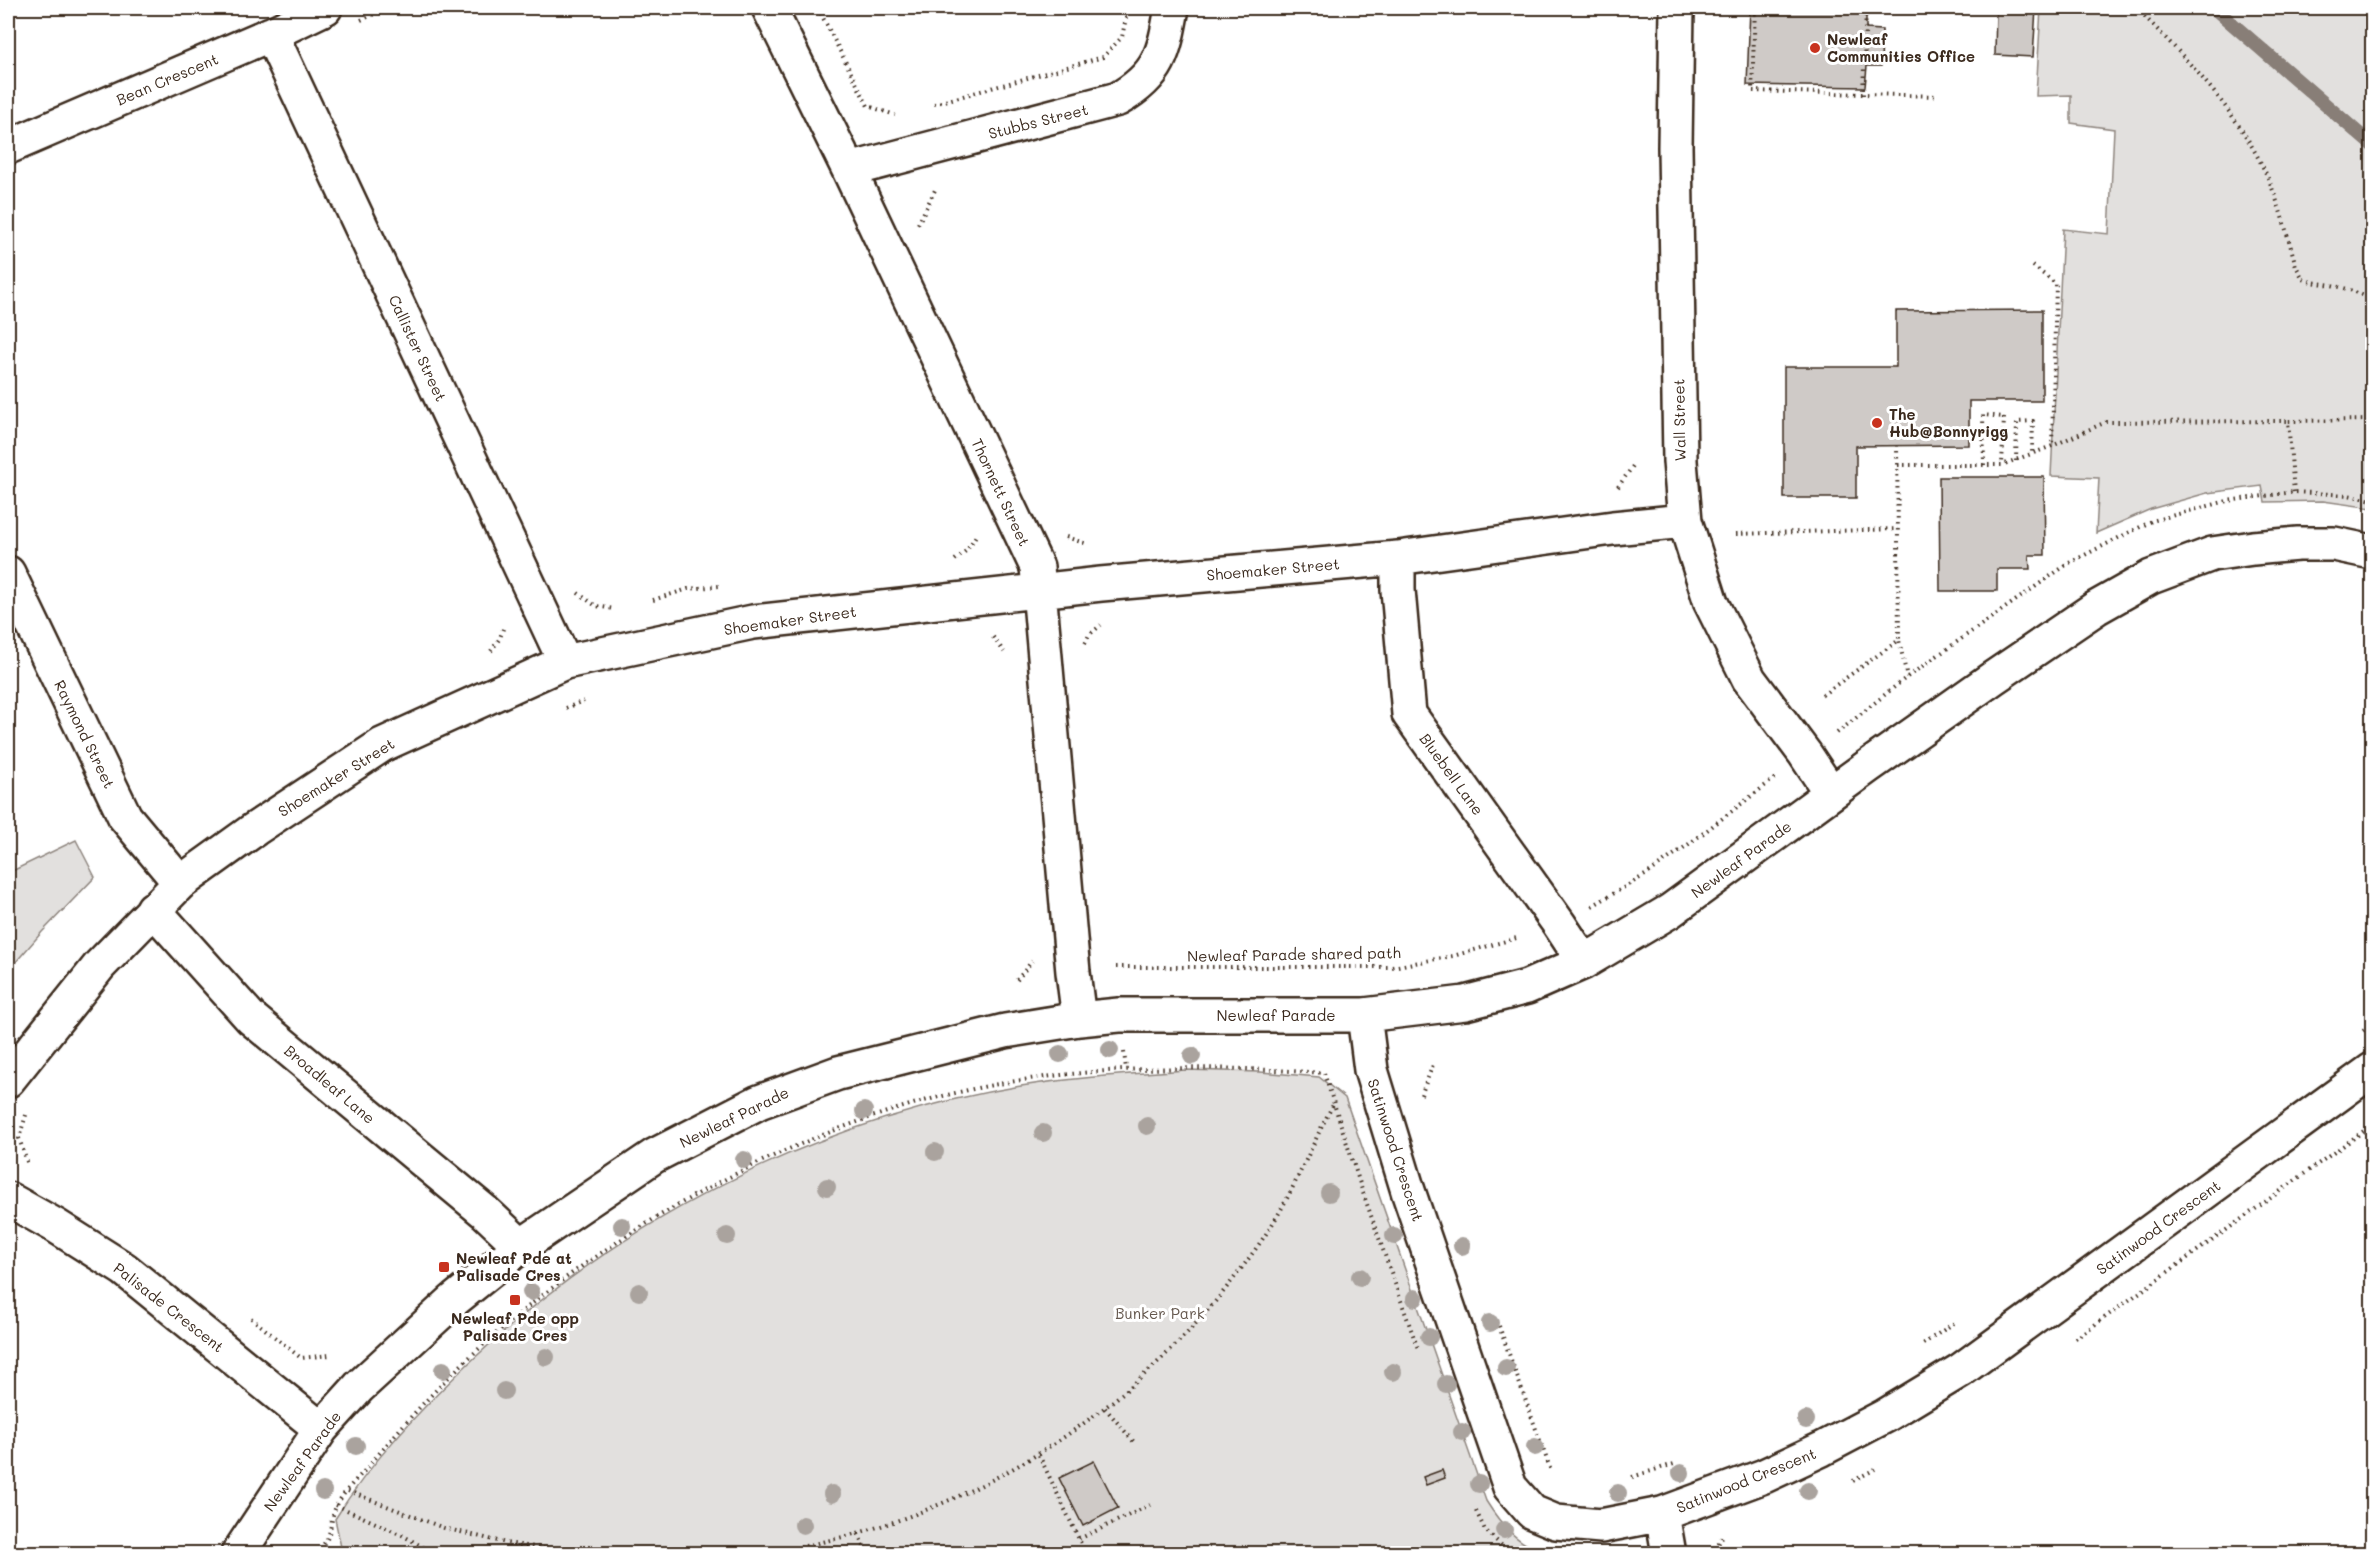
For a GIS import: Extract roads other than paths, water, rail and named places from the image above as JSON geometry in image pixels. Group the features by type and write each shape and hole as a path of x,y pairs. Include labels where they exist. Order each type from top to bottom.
{"street":[{"name":"Bean Crescent","path":"8,147 271,34 325,8"},
{"name":"Thornett Street","path":"769,8 849,170 1037,567 1079,1019"},
{"name":"Stubbs Street","path":"849,170 1118,99 1138,87 1152,73 1162,51 1172,8"},
{"name":"Wall Street","path":"1677,8 1675,147 1680,461 1685,521 1711,603 1749,679 1831,793"},
{"name":"Callister Street","path":"271,34 565,662"},
{"name":"Shoemaker Street","path":"8,1080 100,965 180,883 255,829 382,745 565,662 753,622 1101,584 1398,558 1613,528 1685,521"},
{"name":"Newleaf Parade","path":"246,1550 321,1429 359,1387 454,1300 521,1246 654,1156 759,1102 838,1073 994,1034 1079,1019 1119,1015 1364,1015 1465,1003 1527,987 1584,962 1670,911 1831,793 2096,608 2151,577 2212,554 2253,548 2334,544 2373,552"},
{"name":"Bluebell Lane","path":"1398,558 1398,590 1409,714 1584,962"},
{"name":"Raymond Street","path":"8,573 125,817 180,883"},
{"name":"Broadleaf Lane","path":"153,909 251,1018 485,1212 521,1246"},
{"name":"Satinwood Crescent","path":"1364,1015 1367,1054 1377,1092 1412,1202 1510,1487 1532,1512 1556,1522 1602,1526 1662,1514 1764,1476 1885,1416 1961,1370 2373,1070"},
{"name":"Palisade Crescent","path":"8,1199 124,1269 321,1429"},
{"path":"1662,1514 1669,1554"}],"waterway":[{"path":"2214,8 2372,145"}],"place":[{"name":"Newleaf Communities Office","path":"1815,48"},
{"name":"The Hub@Bonnyrigg","path":"1877,423"},
{"name":"Newleaf Pde at Palisade Cres","path":"444,1267"},
{"name":"Newleaf Pde opp Palisade Cres","path":"515,1300"}],"park label":[{"name":"Bunker Park","path":"1160,1313"}]}
